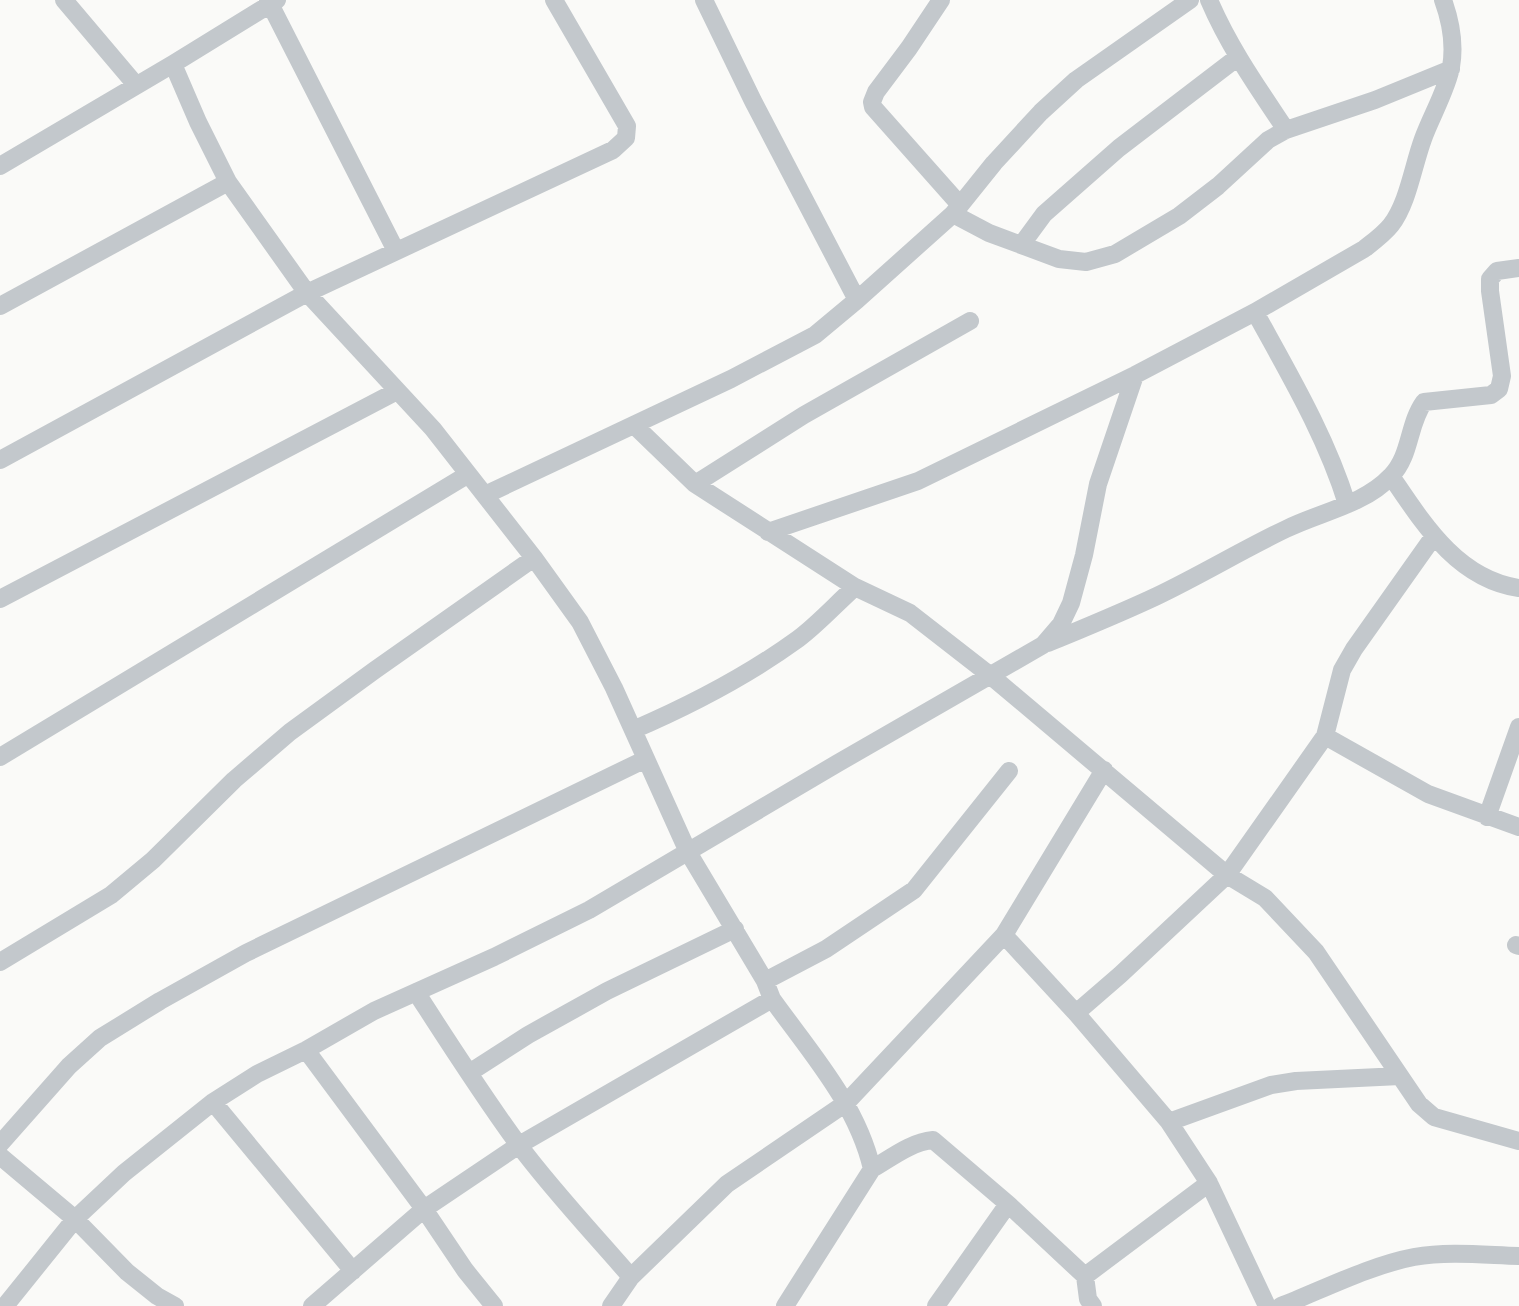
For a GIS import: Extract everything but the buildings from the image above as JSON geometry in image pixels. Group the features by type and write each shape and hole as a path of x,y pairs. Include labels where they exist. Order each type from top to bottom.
{"street":[{"path":"64,0 136,85"},
{"path":"0,460 307,293 613,150 626,138 627,126 554,0"},
{"path":"704,0 857,300"},
{"path":"941,0 876,92 872,102 873,107 956,210 989,233 1059,259 1086,262 1115,254 1139,242 1179,216 1218,186 1268,140 1286,130 1375,100 1451,69"},
{"path":"485,495 731,379 815,335 956,210 1025,129 1077,80 1190,0"},
{"path":"1209,0 1238,57 1286,130"},
{"path":"768,532 918,481 1135,375 1255,312 1364,249 1391,226 1400,210 1422,140 1451,69 1453,40 1443,0"},
{"path":"0,166 173,64 271,2 396,251"},
{"path":"1022,244 1044,214 1119,148 1238,57"},
{"path":"173,64 198,122 228,182 307,293 433,429 534,558 580,622 633,730 688,852 765,981 772,999 846,1103 867,1148 872,1169"},
{"path":"0,306 228,182"},
{"path":"5,1306 75,1219 124,1173 213,1101 257,1074 306,1050 374,1011 589,910 1043,645 1156,597 1286,529 1369,494 1391,476 1401,462 1417,412 1424,402 1491,395 1499,389 1502,376 1490,279 1497,271 1519,268"},
{"path":"1255,312 1321,437 1338,475 1347,504"},
{"path":"695,484 804,415 970,321"},
{"path":"1043,645 1061,624 1071,603 1084,555 1098,484 1135,375"},
{"path":"0,599 397,391"},
{"path":"634,425 695,484 855,586 910,613 991,676 1227,875 1265,898 1316,952 1419,1104 1434,1117 1519,1141"},
{"path":"0,757 467,475"},
{"path":"1391,476 1434,536 1455,559 1492,580 1519,588"},
{"path":"1076,1013 1227,875 1325,736 1342,670 1434,536"},
{"path":"0,962 111,895 153,860 234,780 290,732 534,558"},
{"path":"633,730 677,711 726,685 764,661 799,638 855,586"},
{"path":"1487,817 1519,727"},
{"path":"1325,736 1428,794 1519,827"},
{"path":"0,1144 84,1052 100,1038 160,1001 246,952 646,759"},
{"path":"611,1306 631,1277 727,1184 846,1103 1004,934 1104,770"},
{"path":"765,981 826,949 914,890 1008,771"},
{"path":"469,1073 528,1035 607,992 735,929"},
{"path":"1004,934 1076,1013 1169,1122 1209,1183 1259,1303"},
{"path":"416,992 519,1145 631,1277"},
{"path":"312,1306 424,1209 519,1145 772,999"},
{"path":"306,1050 424,1209 465,1270 494,1306"},
{"path":"1169,1122 1271,1085 1296,1081 1400,1076"},
{"path":"213,1101 353,1271"},
{"path":"785,1306 872,1169 913,1145 933,1140 1008,1204 1085,1276 1088,1304"},
{"path":"0,1156 75,1219 153,1301 175,1306"},
{"path":"1085,1276 1209,1183"},
{"path":"936,1306 1008,1204"},
{"path":"1281,1306 1385,1264 1413,1257 1449,1253 1519,1256"}]}
